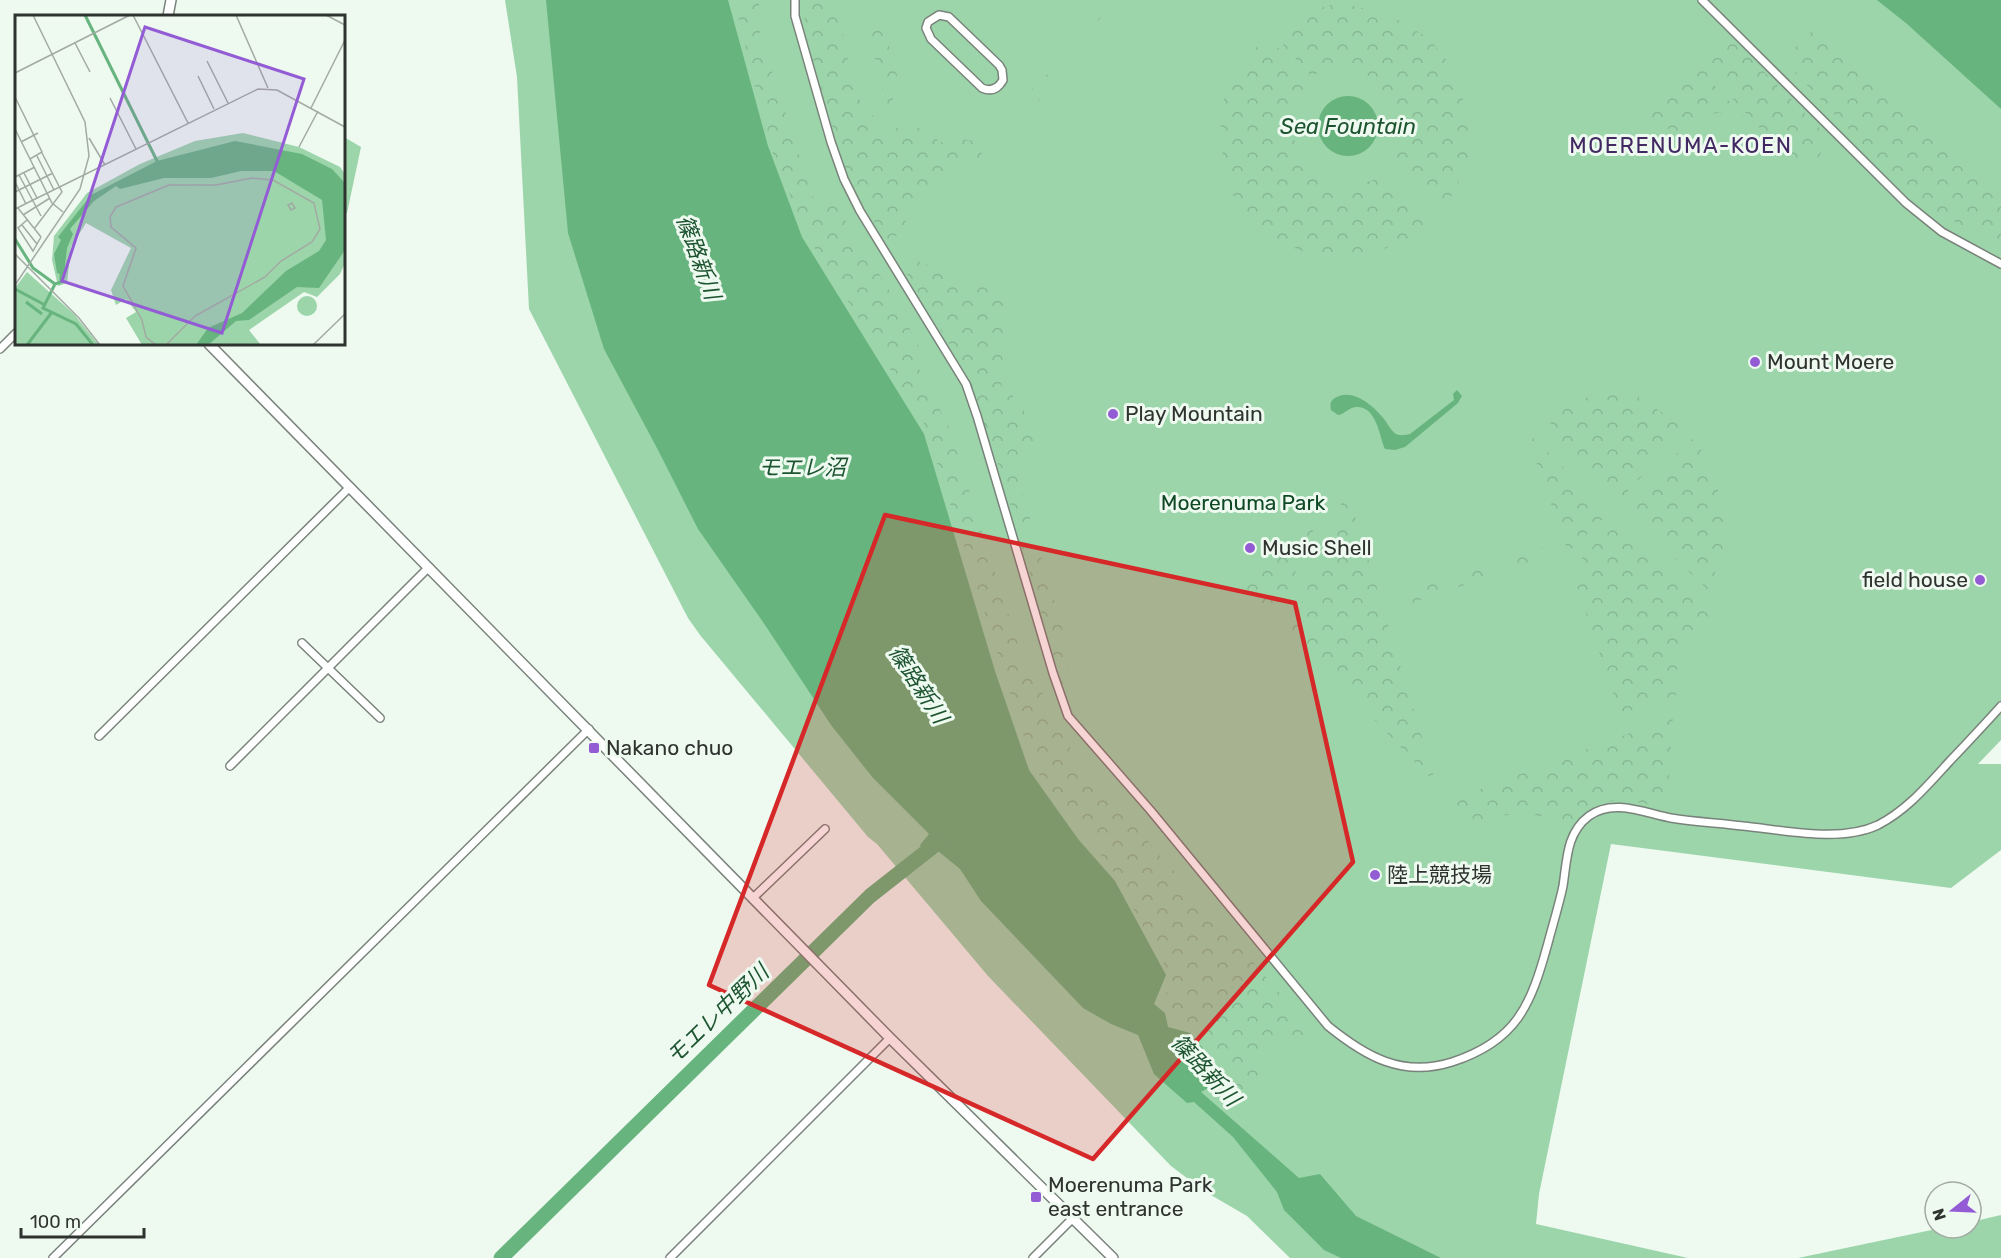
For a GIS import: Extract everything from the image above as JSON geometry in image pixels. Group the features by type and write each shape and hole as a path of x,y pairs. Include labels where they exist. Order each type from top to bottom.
{"street":[{"path":"168,15 171,0"},
{"path":"795,0 795,16 844,179 860,211 966,384 1068,716 1151,811 1328,1026 1354,1047 1376,1059 1396,1065 1433,1066 1459,1060 1485,1049 1506,1032 1523,1011 1538,982 1562,888 1569,843 1581,822 1599,810 1618,807 1673,818 1824,834 1850,833 1876,826 1899,812 1919,795 2001,706"},
{"path":"1702,0 1906,203 1942,232 2001,264"},
{"path":"939,15 949,17 999,65 1003,75 1000,85 992,90 981,88 931,39 927,28 928,22 939,15"},
{"path":"0,349 15,334"},
{"path":"210,345 890,1038 1113,1258"},
{"path":"99,736 350,487"},
{"path":"230,766 429,567"},
{"path":"302,643 380,718"},
{"path":"52,1258 589,729"},
{"path":"753,898 825,829"},
{"path":"670,1258 890,1038"},
{"path":"1033,1258 1073,1218"}],"highlighted area":[{"path":"885,515 1295,603 1353,862 1093,1159 709,985"}],"green space":[{"name":"Moerenuma Park","path":"505,0 2001,0 2001,740 1978,764 2001,764 2001,850 1951,888 1611,844 1539,1194 1536,1224 1688,1258 1290,1258 1247,1216 1204,1191 1171,1166 988,976 877,844 868,837 688,618 529,309 517,77"},
{"path":"734,0 759,0 760,35 816,206 833,200 894,298 921,351 918,367 949,427 1028,676 1041,689 1054,721 1080,763 1312,1030 1296,1051 1280,1033 1256,1056 1266,1075 1244,1096 1215,1053 1192,1025 1163,1006 1171,977 1112,869 1034,768 925,425 807,236 770,146"},
{"path":"803,0 836,0 855,95 863,103 862,109 871,112 885,138 906,120 954,150 959,147 962,139 986,143 988,147 981,148 982,157 974,163 961,164 906,218 905,225 897,234 893,247 888,248 843,163 811,52"},
{"path":"1342,3 1388,14 1428,38 1451,65 1472,126 1469,157 1454,193 1439,210 1390,164 1405,139 1390,106 1374,80 1350,69 1333,70 1311,76 1277,38 1277,34 1285,26 1299,16 1314,9"},
{"path":"1110,5 1089,30 1086,29 1075,41 1070,39 1077,27 1095,8"},
{"path":"882,20 897,76 897,87 888,113 869,33"},
{"path":"1818,25 1991,190 2001,194 2001,246 1919,203 1783,60"},
{"path":"1270,39 1309,82 1297,102 1292,126 1303,160 1319,177 1340,186 1366,183 1381,177 1391,182 1432,219 1414,235 1371,253 1330,256 1310,253 1272,236 1240,208 1228,182 1222,152 1222,109 1229,86 1238,70 1256,48"},
{"path":"1727,40 1735,42 1830,139 1819,157 1802,162 1791,158 1755,124 1713,76 1712,66 1707,61"},
{"path":"1703,63 1709,79 1765,141 1747,127 1729,120 1719,112 1698,120 1691,132 1666,128 1656,122 1647,112"},
{"path":"1048,65 1059,68 1061,79 1035,104 1032,88 1048,73"},
{"path":"345,138 361,147 347,213 345,213"},
{"path":"915,260 1003,294 1009,305 1003,344 1001,399 1012,395 1043,436 1014,464 1063,631 1070,688 1062,685 1000,469 968,391 967,373 904,269"},
{"path":"1615,388 1626,389 1687,429 1622,497 1611,487 1607,490 1558,444 1561,435 1546,418 1559,407"},
{"path":"1525,430 1600,503 1597,510 1604,518 1568,552"},
{"path":"1693,438 1701,449 1713,475 1723,518 1722,551 1709,591 1633,518 1639,512 1627,502"},
{"path":"1347,489 1436,784 1290,632"},
{"path":"1325,502 1274,623 1243,589"},
{"path":"1616,522 1711,613 1689,643 1677,666 1676,700 1620,713 1571,570"},
{"path":"1943,542 1965,563 1958,569 1938,550 1939,545"},
{"path":"1550,546 1552,555 1397,608 1393,596"},
{"path":"1673,717 1667,808 1627,801 1604,802 1582,815 1572,827 1550,818 1519,812 1480,821 1446,809 1443,803"},
{"path":"2001,1215 2001,1258 1798,1258 1923,1232 1923,1240 1983,1240 1983,1219"}],"water":[{"name":"モエレ沼","path":"546,0 728,0 768,146 802,237 924,434 995,671 1029,770 1078,839 1115,881 1166,975 1154,1004 1165,1013 1168,1027 1190,1033 1213,1060 1221,1081 1201,1092 1299,1178 1320,1174 1356,1216 1441,1258 1341,1258 1324,1250 1284,1210 1277,1192 1233,1137 1194,1102 1187,1103 1154,1074 1138,1035 1111,1024 1083,1008 981,901 960,869 938,851 928,858 920,845 929,834 873,778 831,725 698,529 604,349 568,233"},
{"path":"1877,0 2001,0 2001,109 1907,24"},
{"name":"Sea Fountain","path":"1348,96 1365,101 1373,109 1378,126 1373,143 1365,151 1348,156 1331,151 1323,143 1318,126 1323,109 1331,101"},
{"path":"1457,390 1462,396 1458,403 1405,447 1395,450 1385,449 1369,411 1356,407 1338,415 1331,410 1331,402 1335,398 1342,395 1355,396 1375,409 1394,433 1405,435 1410,434 1454,400 1453,394"}],"waterway":[{"name":"モエレ中野川","path":"501,1258 870,896 940,841"}],"place":[{"name":"Mount Moere","path":"1755,362"},
{"name":"Play Mountain","path":"1113,414"},
{"name":"Music Shell","path":"1250,548"},
{"name":"field house","path":"1980,580"},
{"name":"Nakano chuo","path":"594,748"},
{"name":"陸上競技場","path":"1375,875"},
{"name":"Moerenuma Park east entrance","path":"1036,1197"}],"district":[{"name":"MOERENUMA-KOEN","path":"1681,145"}],"water label":[{"name":"篠路新川","path":"699,257"},
{"name":"篠路新川","path":"919,684"},
{"name":"篠路新川","path":"1206,1070"}]}
